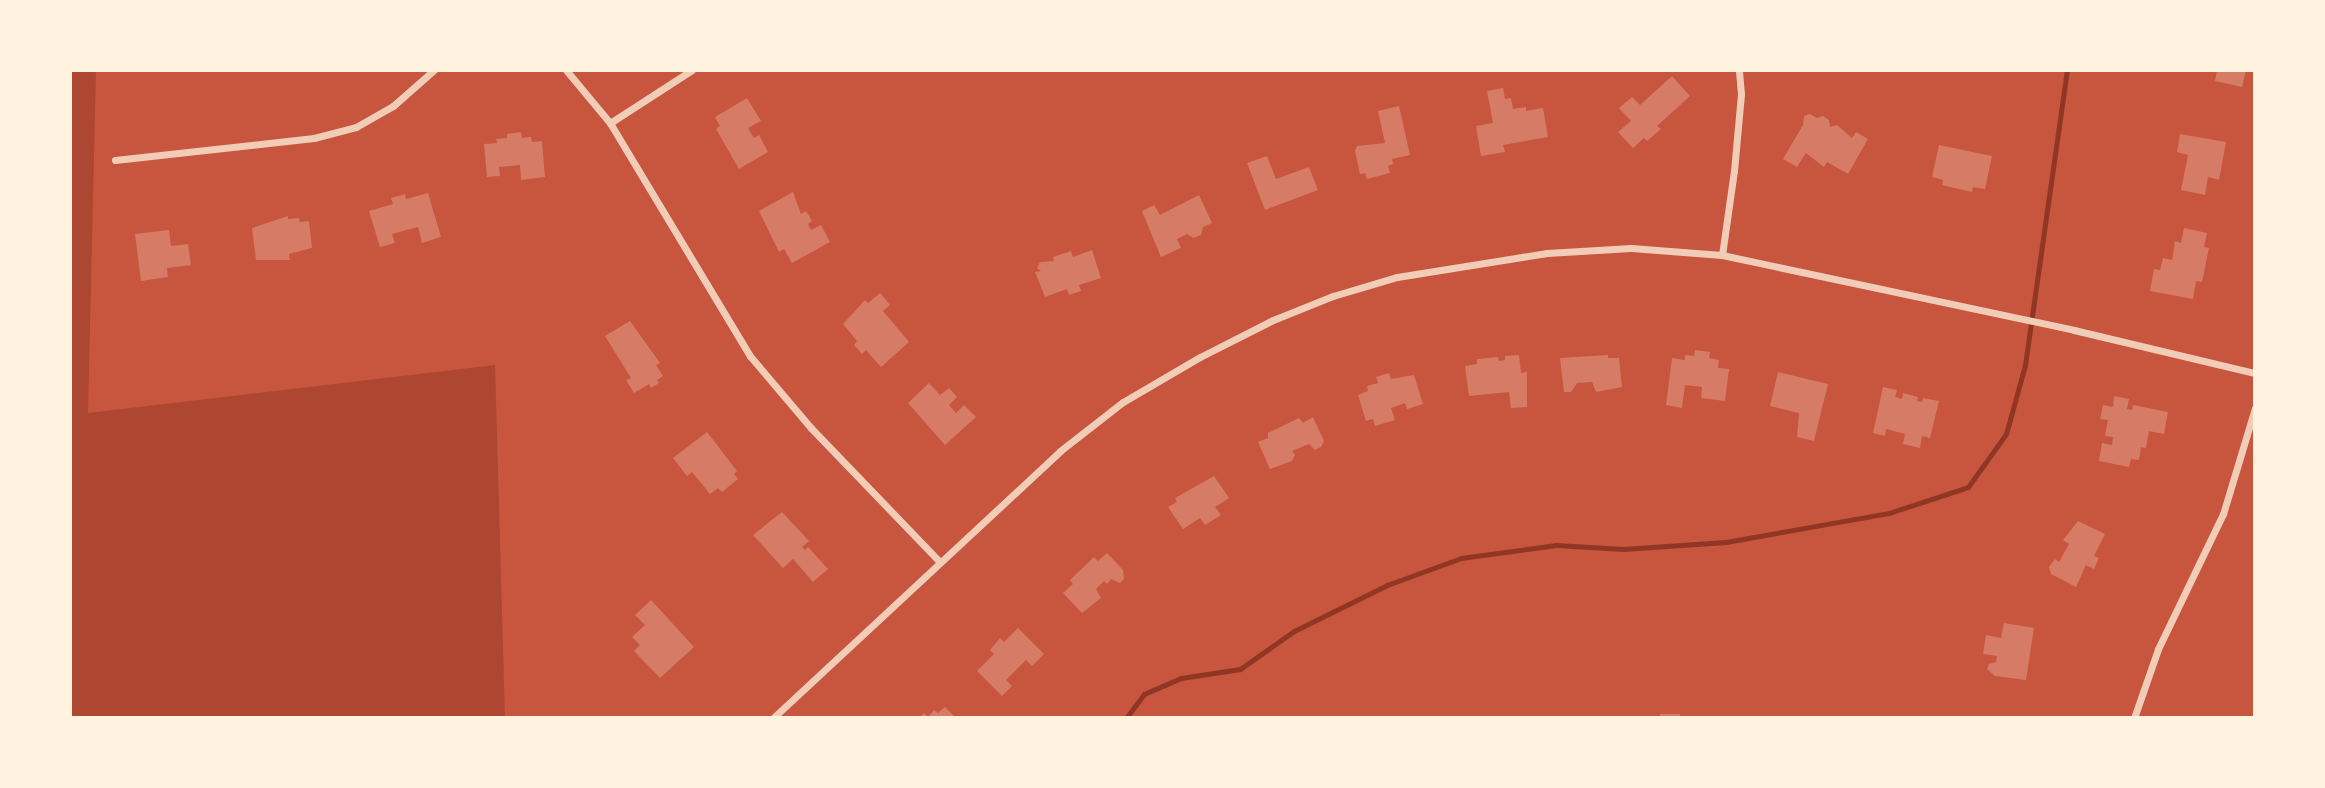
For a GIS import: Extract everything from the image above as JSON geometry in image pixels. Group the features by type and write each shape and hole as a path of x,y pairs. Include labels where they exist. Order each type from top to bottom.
{"street":[{"path":"115,160 314,138 355,127 394,106 434,70"},
{"path":"566,70 610,122 750,356 811,428 940,561"},
{"path":"610,122 692,70"},
{"path":"1722,255 1734,171 1741,94 1739,70"},
{"path":"773,718 1060,451 1123,402 1200,357 1273,320 1332,296 1410,274 1547,253 1632,248 1722,255 2074,330 2255,373"},
{"path":"2134,718 2158,649 2223,514 2255,408"}],"shaded area":[{"path":"70,70 96,70 88,413 495,365 505,718 70,718"}],"building":[{"path":"2217,70 2246,70 2242,87 2215,81"},
{"path":"1672,76 1690,96 1657,126 1661,129 1633,148 1618,132 1631,121 1619,108 1632,97 1640,105"},
{"path":"1503,88 1505,99 1511,98 1513,109 1526,107 1526,111 1543,108 1548,137 1503,145 1505,152 1481,156 1476,126 1493,123 1487,91"},
{"path":"747,98 761,121 748,128 754,138 759,135 768,152 739,169 716,129 720,126 715,117"},
{"path":"1399,106 1410,155 1392,159 1393,164 1388,166 1390,173 1367,179 1365,173 1360,174 1355,151 1357,146 1385,143 1378,111"},
{"path":"1810,114 1817,118 1823,116 1829,120 1830,127 1837,125 1852,138 1856,132 1868,139 1848,174 1827,162 1824,167 1806,153 1797,167 1783,159 1803,125 1804,116"},
{"path":"521,132 522,138 531,137 532,142 542,141 545,177 521,180 520,165 499,167 500,176 487,177 484,144 497,143 496,139"},
{"path":"2180,134 2226,142 2219,180 2208,177 2205,195 2181,190 2188,155 2177,152"},
{"path":"1939,145 1992,156 1985,189 1973,187 1972,192 1942,185 1943,180 1932,177"},
{"path":"1267,156 1276,179 1309,167 1318,190 1265,210 1247,163"},
{"path":"793,192 801,214 806,211 812,221 808,224 811,230 821,225 830,242 792,263 784,249 779,252 759,211"},
{"path":"428,193 441,237 422,243 418,227 392,234 395,243 380,247 369,211 393,204 391,198 405,194 406,199"},
{"path":"1199,195 1212,223 1203,227 1201,235 1193,238 1187,234 1177,239 1181,248 1161,257 1142,211 1154,205 1160,215"},
{"path":"288,216 288,219 299,218 300,222 309,221 312,248 289,254 290,260 256,260 252,228"},
{"path":"2184,228 2207,233 2204,247 2209,248 2202,282 2196,281 2193,299 2150,291 2154,269 2160,270 2163,258 2172,260 2175,241 2181,243"},
{"path":"169,230 171,246 188,244 191,265 167,268 168,277 141,281 135,234"},
{"path":"1092,250 1101,278 1079,285 1081,291 1069,295 1067,289 1045,297 1035,272 1041,271 1037,268 1040,262 1054,261 1053,257 1071,251 1073,257"},
{"path":"880,293 890,305 883,311 909,342 881,367 866,350 862,354 854,345 857,341 843,324 865,300 868,303"},
{"path":"630,321 660,363 656,365 663,376 657,380 659,383 651,388 649,384 634,393 626,380 631,378 605,336"},
{"path":"1695,350 1710,352 1709,358 1719,360 1718,368 1729,369 1725,401 1701,398 1702,387 1685,385 1682,408 1666,405 1672,358 1685,360 1685,355 1694,356"},
{"path":"1519,355 1521,373 1527,372 1527,407 1511,408 1509,392 1469,396 1465,366 1477,364 1477,359 1498,357 1499,361 1505,360 1505,356"},
{"path":"1608,355 1608,358 1619,358 1622,387 1596,392 1592,382 1577,383 1571,392 1564,392 1560,358"},
{"path":"1778,372 1828,384 1814,441 1797,437 1799,413 1770,406"},
{"path":"1389,373 1391,379 1414,375 1423,404 1407,409 1405,403 1391,408 1395,420 1375,426 1373,419 1366,421 1358,395 1368,391 1367,386 1378,383 1376,377"},
{"path":"929,383 940,395 949,388 957,397 949,405 956,413 964,405 976,417 945,445 908,403"},
{"path":"1883,387 1897,390 1895,397 1902,399 1903,393 1918,397 1917,401 1922,402 1923,398 1939,401 1930,438 1922,436 1920,448 1903,444 1905,434 1886,429 1885,436 1873,433"},
{"path":"2114,396 2129,399 2127,409 2132,410 2133,405 2168,412 2164,434 2149,431 2146,448 2141,447 2139,460 2131,459 2129,467 2099,461 2102,443 2112,445 2113,437 2105,436 2108,420 2100,419 2103,405 2113,407"},
{"path":"1313,417 1324,441 1321,447 1315,450 1309,444 1292,451 1295,455 1292,461 1270,469 1258,442 1268,438 1268,433 1299,418 1303,423"},
{"path":"707,432 737,471 734,474 738,479 722,492 718,488 710,494 692,472 687,476 673,458"},
{"path":"1214,476 1229,498 1215,507 1221,515 1205,525 1200,518 1183,529 1168,507 1177,502 1175,498"},
{"path":"782,512 809,541 802,547 805,550 808,547 828,569 813,582 793,559 783,568 753,535"},
{"path":"2078,521 2105,534 2094,556 2099,558 2094,569 2086,565 2076,587 2051,574 2049,567 2055,559 2059,562 2069,544 2063,540"},
{"path":"1107,553 1123,570 1124,579 1120,583 1111,579 1107,584 1104,581 1096,589 1101,598 1082,613 1063,593 1073,584 1070,580 1094,557 1098,561"},
{"path":"651,600 694,647 660,678 634,651 640,645 632,637 645,625 635,615"},
{"path":"2004,623 2034,628 2026,680 1995,676 1987,669 1989,664 1996,662 1997,656 1983,654 1986,635 2001,638"},
{"path":"1018,628 1044,654 1032,666 1026,660 1006,680 1012,686 1002,696 977,671 994,654 990,650 1000,638 1004,642"},
{"path":"945,707 956,718 919,718 924,713 928,717 934,710 938,713"},
{"path":"1660,714 1680,714 1680,718 1660,718"}],"waterway":[{"path":"1126,718 1144,694 1181,678 1240,669 1294,631 1387,585 1461,558 1556,545 1623,549 1726,542 1889,513 1968,487 2006,434 2025,365 2067,70"}]}
